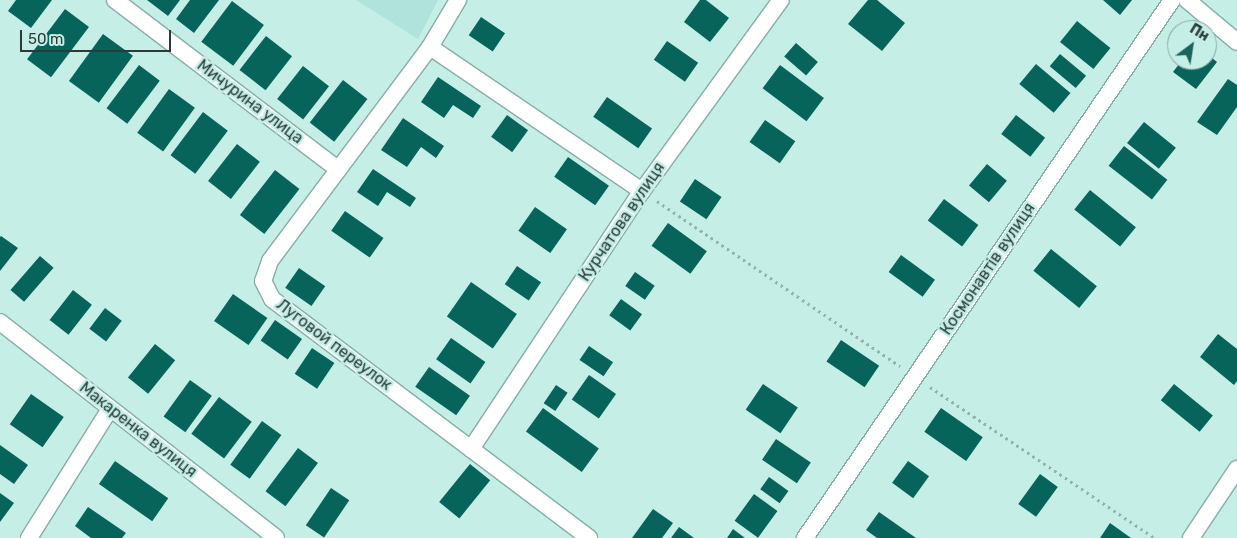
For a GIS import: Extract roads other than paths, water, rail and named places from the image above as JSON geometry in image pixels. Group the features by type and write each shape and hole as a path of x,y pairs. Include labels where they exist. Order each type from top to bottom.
{"street":[{"name":"Мичурина улица","path":"116,0 338,168"},
{"name":"Луговой переулок","path":"458,0 430,47 270,260 263,282 266,291 272,299 590,538"},
{"name":"Курчатова вулиця","path":"471,449 642,191 780,0"},
{"name":"Космонавтів вулиця","path":"805,538 1172,0"},
{"path":"1187,0 1237,42"},
{"path":"430,47 642,191"},
{"name":"Макаренка вулиця","path":"0,322 276,538"},
{"path":"29,538 110,409"},
{"path":"1191,538 1237,469"}]}
